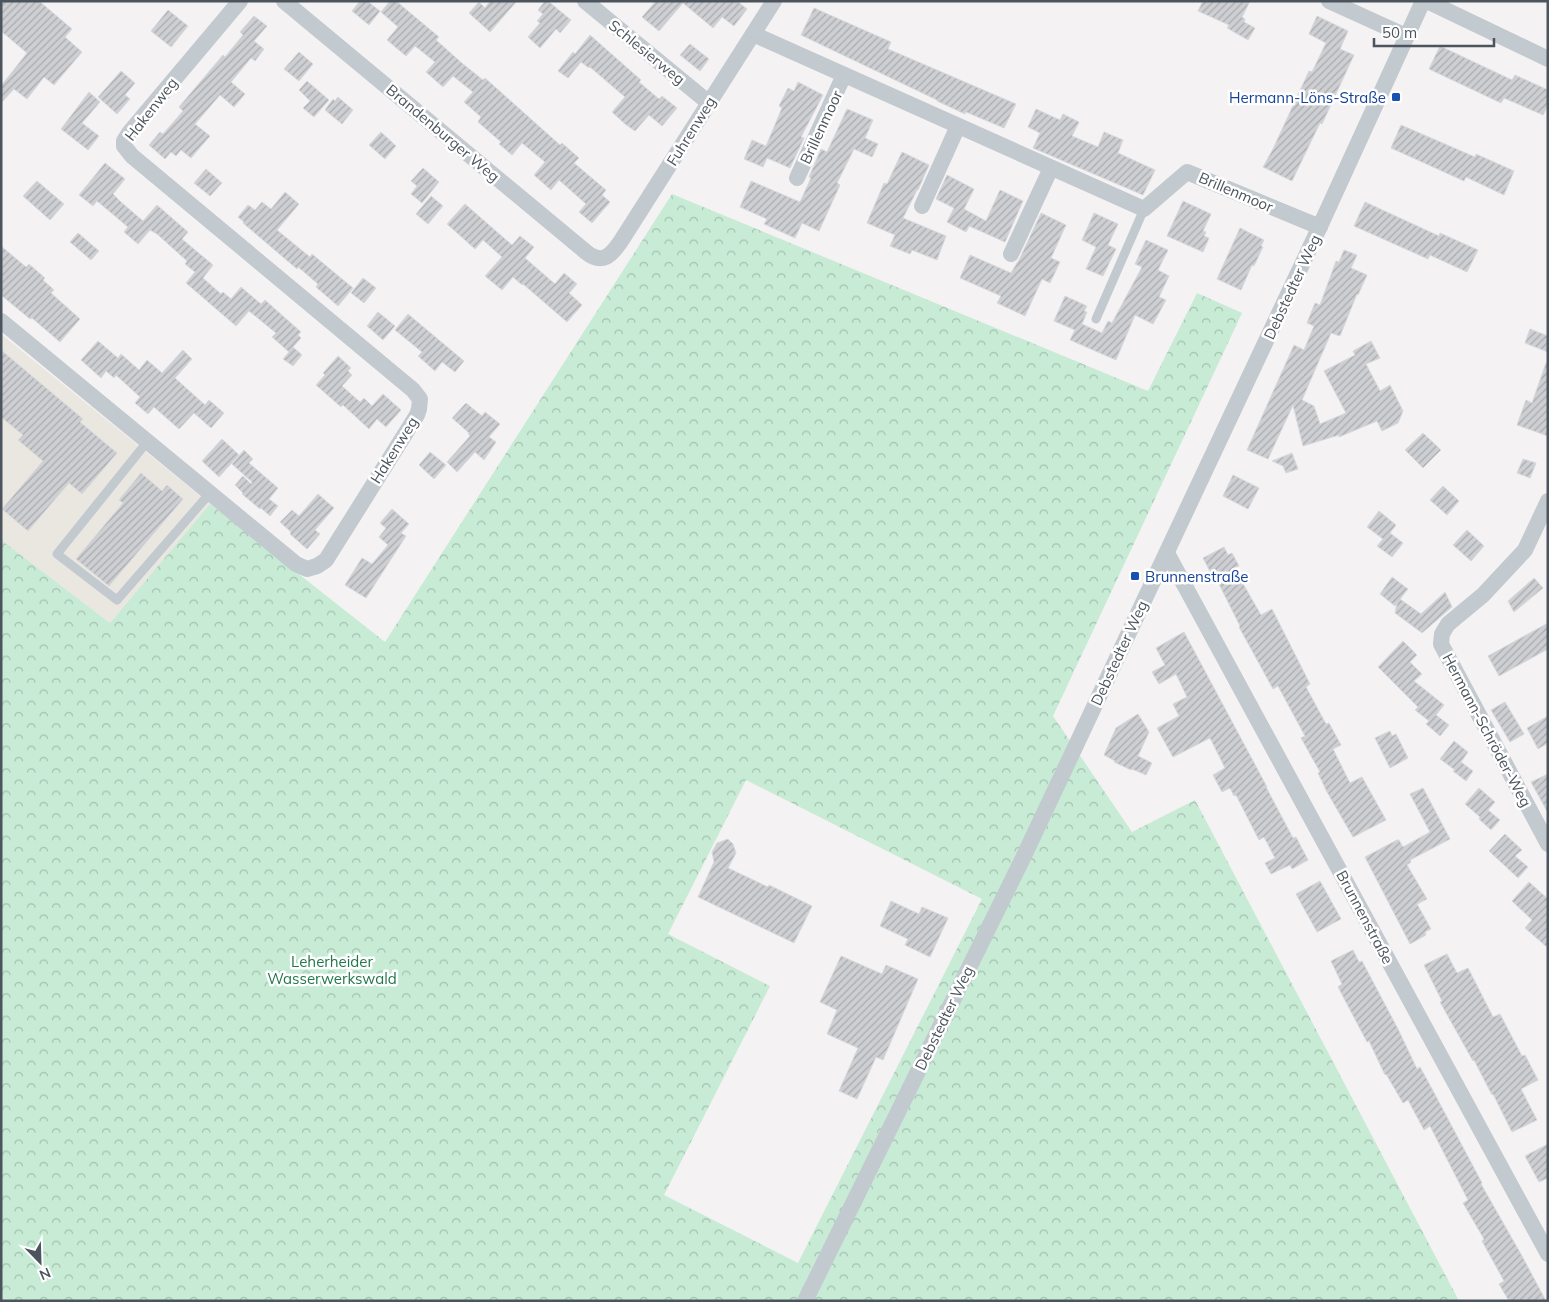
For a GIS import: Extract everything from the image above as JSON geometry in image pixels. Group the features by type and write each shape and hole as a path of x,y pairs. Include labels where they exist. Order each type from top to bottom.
{"street":[{"name":"Hakenweg","path":"1,321 296,564 307,569 317,566 326,560 416,415 420,404 418,395 140,162 124,146 129,133 240,1"},
{"name":"Brandenburger Weg","path":"284,1 593,258 605,258"},
{"name":"Schlesierweg","path":"585,1 709,103"},
{"path":"1329,1 1406,36"},
{"path":"1425,1 1548,59"},
{"name":"Debstedter Weg","path":"805,1301 1023,858 1320,227 1406,36 1425,1"},
{"name":"Fuhrenweg","path":"605,258 616,249 753,34 768,3"},
{"name":"Brillenmoor","path":"753,34 1144,209 1187,172 1320,227"},
{"name":"Brillenmoor","path":"797,178 844,75"},
{"path":"922,206 958,126"},
{"path":"1012,254 1051,168"},
{"name":"Hermann-Schröder-Weg","path":"1548,501 1525,550 1483,595 1448,624 1442,634 1441,644 1548,844"},
{"name":"Brunnenstraße","path":"1167,553 1548,1254"}],"lane":[{"path":"1096,319 1144,209"},
{"path":"147,442 57,554 116,600 210,493"}],"shaded area":[{"path":"1,334 210,504 110,623 1,540"}],"green space":[{"name":"Leherheider Wasserwerkswald","path":"672,194 1148,391 1197,293 1242,313 1053,716 1132,832 1195,800 1459,1301 1,1301 1,540 110,623 210,504 385,642","holes":["746,780 982,899 798,1263 664,1195 770,986 668,934"]}],"building":[{"path":"1,1 39,1 72,29 65,37 82,52 54,85 44,77 27,99 14,89 1,103 1,86 27,53 1,31"},
{"path":"360,1 367,1 380,11 369,25 352,11"},
{"path":"390,1 396,1 439,37 436,40 463,64 483,80 485,78 560,145 562,143 579,158 574,163 606,190 602,195 610,202 592,223 579,212 586,204 559,180 551,190 534,175 545,162 522,143 512,155 499,144 501,142 478,122 481,117 464,102 473,92 453,76 443,87 426,72 435,62 415,46 406,56 387,40 398,27 381,12"},
{"path":"490,1 517,1 490,32 469,13 479,2 485,8"},
{"path":"545,1 548,1 571,20 560,33 556,29 540,48 528,37 540,23 537,21 543,14 538,10"},
{"path":"656,1 737,1 747,9 734,26 722,17 713,28 683,3 659,31 642,17"},
{"path":"1203,1 1250,1 1242,17 1245,19 1244,22 1255,28 1248,40 1227,28 1229,25 1198,11"},
{"path":"814,8 891,42 888,49 1016,104 1004,128 966,112 965,114 801,35"},
{"path":"168,10 188,26 171,47 151,31"},
{"path":"254,16 267,26 254,41 264,49 255,61 251,58 231,82 245,94 234,107 220,95 195,124 210,136 191,158 181,150 176,156 171,152 165,159 149,145 160,132 163,134 183,111 179,107 223,55 225,57 243,35 240,32"},
{"path":"1317,16 1348,31 1340,49 1354,55 1322,124 1320,123 1292,181 1263,167 1309,71 1312,72 1326,43 1309,34"},
{"path":"590,35 641,80 639,82 659,99 662,96 677,108 662,126 649,115 635,131 625,124 612,112 625,97 590,67 581,62 568,78 558,71"},
{"path":"690,44 709,59 700,71 680,55"},
{"path":"1440,46 1512,80 1515,75 1548,90 1548,105 1543,115 1504,98 1501,103 1429,69"},
{"path":"299,52 313,64 299,81 284,69"},
{"path":"121,71 135,83 125,95 130,99 117,114 98,97"},
{"path":"307,81 329,100 314,117 303,108 310,101 299,90"},
{"path":"798,82 823,95 801,137 804,138 790,168 767,158 763,167 744,159 752,140 766,146 782,108 779,106 788,88 794,91"},
{"path":"89,92 100,102 82,123 99,136 88,150 61,129"},
{"path":"338,97 353,110 342,124 325,110 333,99 335,101"},
{"path":"847,109 873,120 865,138 878,144 872,157 854,149 837,183 840,185 819,231 802,223 795,238 764,224 767,219 740,207 751,181 800,202 821,149 827,152"},
{"path":"1036,109 1060,120 1063,114 1079,122 1072,136 1098,147 1104,132 1123,140 1118,153 1155,170 1143,195 1033,148 1040,133 1028,127"},
{"path":"1401,125 1475,157 1476,154 1514,171 1504,195 1466,177 1464,181 1391,148"},
{"path":"381,132 396,146 385,159 369,145"},
{"path":"902,152 929,165 903,218 946,236 937,260 912,250 910,254 890,246 895,235 867,223 884,183 887,184"},
{"path":"105,163 125,179 113,194 143,221 157,205 188,232 182,239 213,265 203,278 221,294 223,292 231,299 241,287 261,304 265,300 301,332 298,335 301,338 293,347 302,355 293,366 283,359 289,352 272,337 276,333 249,311 236,326 186,283 195,272 185,264 187,261 157,234 150,230 138,244 124,232 128,227 97,201 93,206 79,195"},
{"path":"423,168 439,182 422,203 411,194 417,186 411,181"},
{"path":"206,169 222,183 210,196 194,183"},
{"path":"947,175 974,189 964,209 986,221 1000,190 1023,201 1005,242 969,226 966,232 947,222 954,208 936,199"},
{"path":"37,181 64,204 50,220 23,196"},
{"path":"285,192 299,204 277,230 310,257 312,254 353,288 338,306 316,287 318,284 298,267 297,269 238,217 248,205 255,210 262,202 271,209"},
{"path":"431,196 443,206 428,224 416,214"},
{"path":"1183,201 1211,214 1203,231 1206,232 1204,236 1209,238 1203,252 1167,236"},
{"path":"1365,202 1439,236 1440,233 1478,250 1467,272 1430,255 1428,259 1354,226"},
{"path":"465,204 512,245 520,236 534,247 525,258 555,284 564,273 577,284 569,293 582,305 567,322 513,277 502,290 485,276 502,257 483,240 475,249 447,224"},
{"path":"1041,213 1066,225 1051,258 1060,262 1050,283 1042,279 1025,316 997,303 1001,296 960,278 970,255 1011,273"},
{"path":"1094,213 1118,224 1108,245 1116,249 1103,276 1086,269 1096,247 1082,240"},
{"path":"1240,228 1264,240 1261,246 1263,247 1254,266 1252,265 1241,290 1217,279"},
{"path":"78,233 99,251 91,260 70,242"},
{"path":"1146,240 1168,250 1158,270 1169,276 1159,297 1166,300 1153,324 1135,315 1116,360 1070,340 1075,330 1054,321 1065,296 1087,306 1084,311 1087,312 1082,324 1102,333 1108,321 1112,323 1142,267 1135,264"},
{"path":"1,246 26,267 29,264 45,278 43,280 54,290 51,293 80,319 60,342 1,295"},
{"path":"1344,250 1357,255 1351,268 1367,275 1340,336 1331,333 1302,400 1314,406 1320,424 1346,413 1324,371 1355,355 1353,351 1371,341 1380,358 1366,364 1380,391 1390,385 1403,411 1398,423 1382,431 1377,421 1339,437 1339,435 1303,446 1293,405 1268,459 1247,450 1294,345 1304,350 1314,326 1307,323 1315,303 1320,305 1336,261 1339,262"},
{"path":"363,278 376,288 364,303 351,293"},
{"path":"378,312 395,326 383,340 367,326"},
{"path":"408,314 464,361 455,372 442,362 435,371 418,356 422,352 395,330"},
{"path":"1530,329 1548,336 1548,352 1525,343"},
{"path":"98,341 118,358 121,354 139,370 147,360 162,373 183,350 192,359 175,378 205,405 209,400 224,413 211,428 194,413 179,429 154,407 148,414 135,403 140,397 116,375 114,378 106,371 101,378 81,360"},
{"path":"1,350 83,419 80,422 117,453 82,494 69,483 28,531 2,509 43,461 18,440 23,435 1,417"},
{"path":"338,356 351,368 348,371 352,375 342,386 360,402 364,398 372,406 383,394 401,410 386,427 377,419 369,429 343,405 341,407 316,385 325,375 323,373"},
{"path":"1546,363 1548,363 1548,436 1517,425 1526,400 1532,403"},
{"path":"466,403 482,416 485,412 500,424 489,437 496,442 484,460 475,452 457,472 447,462 470,436 452,418"},
{"path":"1423,433 1441,450 1423,468 1405,450"},
{"path":"222,439 239,455 219,477 202,461"},
{"path":"244,450 253,459 249,463 278,488 269,499 278,506 270,516 242,494 235,485 243,476 251,484 252,482 232,464"},
{"path":"430,452 446,465 434,479 419,465"},
{"path":"1292,453 1298,469 1286,473 1283,466 1272,461"},
{"path":"1523,459 1536,463 1530,478 1517,473"},
{"path":"141,473 162,491 167,485 183,499 109,586 76,559 123,503 119,500"},
{"path":"1233,475 1259,488 1248,509 1223,496"},
{"path":"1443,486 1459,501 1447,515 1430,500"},
{"path":"318,494 334,508 315,530 320,534 307,549 280,522 292,510 299,516"},
{"path":"392,509 409,524 401,533 406,536 366,598 345,585 362,558 372,564 388,545 379,537 386,528 380,523"},
{"path":"1379,511 1396,525 1390,533 1403,543 1392,557 1377,546 1383,539 1367,527"},
{"path":"1467,530 1484,546 1471,561 1453,545"},
{"path":"1224,547 1228,555 1232,553 1239,566 1234,568 1261,615 1272,609 1310,684 1306,687 1326,724 1329,723 1341,745 1333,749 1350,783 1362,777 1386,820 1353,837 1327,792 1318,773 1320,772 1301,738 1305,736 1278,686 1273,689 1239,627 1216,578 1214,579 1203,558"},
{"path":"1392,577 1408,589 1400,599 1421,614 1445,592 1452,607 1422,633 1395,613 1397,603 1395,606 1380,594"},
{"path":"1534,578 1543,588 1514,612 1508,601"},
{"path":"1548,623 1548,649 1499,676 1488,656"},
{"path":"1184,632 1293,838 1296,837 1308,860 1292,869 1290,865 1271,874 1265,863 1275,858 1264,837 1259,840 1236,795 1234,796 1230,788 1222,792 1213,775 1225,768 1210,738 1173,757 1157,728 1179,716 1173,704 1187,697 1176,674 1159,684 1152,672 1165,665 1156,648"},
{"path":"1403,641 1417,655 1410,662 1422,674 1414,681 1444,705 1436,715 1449,725 1440,736 1426,724 1429,721 1415,710 1418,707 1378,667"},
{"path":"1505,702 1524,734 1510,742 1491,710"},
{"path":"1138,714 1149,732 1138,756 1152,763 1146,775 1114,762 1104,755 1116,728"},
{"path":"1548,716 1548,743 1538,749 1527,728"},
{"path":"1390,731 1392,736 1396,734 1408,758 1390,768 1375,738"},
{"path":"1454,741 1468,752 1461,762 1473,771 1466,781 1440,759"},
{"path":"1548,774 1548,813 1531,782"},
{"path":"1423,788 1450,839 1410,860 1411,862 1407,865 1427,899 1417,904 1431,929 1425,932 1426,935 1410,944 1365,857 1397,840 1399,840 1403,847 1430,832 1410,794"},
{"path":"1479,788 1495,802 1488,810 1500,820 1491,830 1465,804"},
{"path":"1505,834 1522,850 1515,856 1528,867 1518,878 1489,851"},
{"path":"728,839 733,844 736,853 728,868 812,906 794,943 698,897 714,862 712,852 717,843"},
{"path":"1320,881 1341,919 1317,932 1296,894"},
{"path":"1529,882 1548,899 1548,948 1525,928 1532,920 1512,901"},
{"path":"891,901 919,914 922,907 948,918 930,957 905,945 908,939 880,926"},
{"path":"1353,950 1359,962 1362,961 1417,1069 1420,1067 1481,1184 1546,1301 1509,1301 1499,1284 1504,1281 1482,1241 1484,1239 1463,1203 1468,1200 1430,1126 1424,1130 1408,1100 1403,1103 1385,1075 1369,1041 1367,1042 1338,987 1342,984 1331,961"},
{"path":"1447,954 1457,973 1468,968 1493,1017 1500,1014 1522,1056 1525,1055 1538,1080 1521,1089 1537,1120 1512,1132 1493,1094 1440,1002 1442,1001 1424,965"},
{"path":"841,956 882,974 886,965 918,979 883,1060 876,1057 857,1099 839,1091 858,1048 827,1034 837,1010 820,1002"},
{"path":"1548,1144 1548,1178 1539,1182 1525,1156"}],"place":[{"name":"Hermann-Löns-Straße","path":"1396,97"},
{"name":"Brunnenstraße","path":"1135,576"}]}
